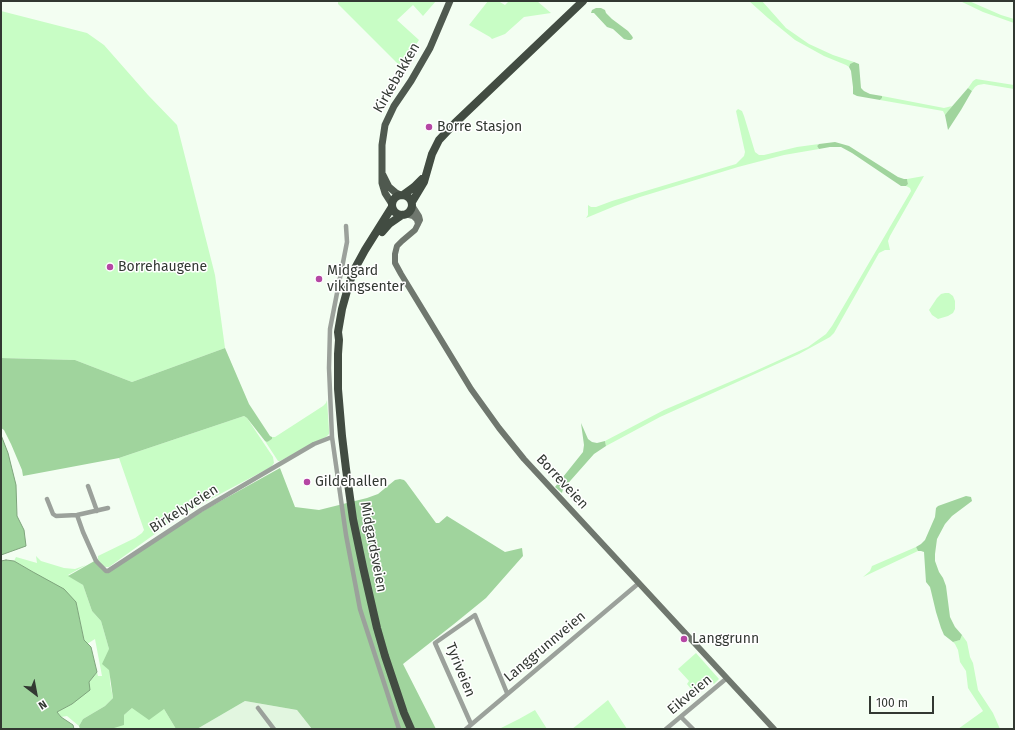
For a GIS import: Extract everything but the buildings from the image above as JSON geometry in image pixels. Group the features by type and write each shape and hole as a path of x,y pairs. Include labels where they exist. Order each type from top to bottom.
{"highway":[{"path":"426,173 414,187 394,198 392,206 396,212 403,215 410,210 415,197 424,182 432,154 439,140 444,134 583,1"},
{"path":"401,195 408,197 412,203"},
{"name":"Midgardsveien","path":"339,340 338,332 342,309 350,281 364,250 392,206"},
{"name":"Midgardsveien","path":"403,215 385,228 367,254 350,292 339,340 338,389 346,475 353,519 377,628 404,713 412,729"}],"main road":[{"name":"Kirkebakken","path":"392,206 382,183 381,171 383,134 394,106 411,81 430,48 450,1"},
{"path":"381,171 389,187 401,195"},
{"path":"412,203 419,216 420,220 418,224"},
{"path":"403,215 413,216 417,220 418,224"},
{"name":"Borreveien","path":"418,224 415,230 397,246 395,254 396,263 401,274 475,394 513,446 774,729"}],"street":[{"path":"346,226 347,242 330,329 329,368 332,437 346,535 360,609 399,729"},
{"name":"Birkelyveien","path":"77,515 96,561 106,571 108,571 201,510 314,444 332,437"},
{"path":"88,486 96,511"},
{"path":"47,499 53,514 56,516 77,515 108,508"},
{"name":"Langgrunnveien","path":"466,729 639,583"},
{"name":"Tyriveien","path":"471,724 435,643 475,615 507,693"},
{"name":"Eikveien","path":"666,729 727,678"},
{"path":"258,708 274,729"},
{"path":"681,717 693,729"}],"shaded area":[{"path":"338,1 436,1 423,16 413,5 397,20 419,40 401,67 338,4"},
{"path":"488,1 498,1 505,5 509,1 537,1 551,13 524,17 505,34 492,39 469,25"},
{"path":"749,1 762,1 786,28 809,44 833,55 854,62 850,64 849,67 824,56 795,40"},
{"path":"960,1 969,1 1014,19 1014,23 983,12"},
{"path":"596,8 605,10 612,19 628,31 633,38 631,40 624,39 613,29 607,27 594,13 591,13 592,10"},
{"path":"1,11 87,33 104,45 148,95 177,125 215,275 225,348 132,382 75,360 1,358"},
{"path":"854,62 859,64 861,88 870,94 882,96 880,100 853,94 851,71 849,67 850,64"},
{"path":"976,79 1014,85 1014,89 984,84 978,85 972,91 968,88"},
{"path":"968,88 972,91 948,130 945,115"},
{"path":"882,96 944,108 952,106 945,115 943,111 880,100"},
{"path":"738,109 742,111 755,152 759,155 819,144 817,146 819,149 784,155 738,167 640,197 586,218 588,215 588,205 591,207 596,207 736,164 744,156 745,152 736,111"},
{"path":"835,142 849,146 898,177 907,179 908,184 906,186 901,186 841,147 819,149 817,146 819,144"},
{"path":"924,176 890,236 888,241 890,250 885,250 879,253 834,333 830,337 799,354 660,417 606,446 605,441 664,410 808,347 826,334 911,191 910,188 906,186 908,184 907,179"},
{"path":"949,293 953,296 955,301 955,309 953,313 948,316 938,319 932,315 929,310 937,298 941,294"},
{"path":"225,348 249,404 272,437 269,441 265,441 244,416 119,458 23,476 11,444 4,430 1,428 1,358 75,360 132,382"},
{"path":"327,400 329,434 326,437 278,461 265,441 267,442 272,439 272,437 275,437 323,406"},
{"path":"244,416 247,418 273,457 274,463 271,467 173,519 109,567 102,566 98,556 135,538 144,530 119,458"},
{"path":"581,423 588,439 597,443 605,441 606,446 594,454 563,489 562,493 555,487 583,452 584,445"},
{"path":"1,435 8,453 16,485 17,516 24,530 26,546 1,555"},
{"path":"280,468 295,507 319,510 367,498 378,494 395,480 400,479 406,482 436,523 439,523 447,516 505,552 522,548 523,556 486,598 403,664 436,729 312,729 297,710 245,701 197,729 176,729 164,709 149,720 132,708 124,715 124,725 113,729 80,729 79,726 83,719 105,706 113,698 109,670 102,664 109,649 101,621 92,611 83,585 68,576 98,559 104,571 208,508"},
{"path":"966,496 971,497 972,501 952,516 945,524 937,539 935,554 935,561 946,586 950,617 955,627 962,635 960,640 953,642 944,635 941,628 930,587 926,582 924,552 918,551 916,547 925,540 935,517 936,508"},
{"path":"916,547 918,551 863,577 870,571 872,566"},
{"path":"36,556 41,561 64,568 75,569 86,565 68,575 83,585 92,611 101,621 109,649 110,683 113,698 105,706 83,719 79,726 67,716 61,717 57,712 72,704 97,672 98,676 102,676 95,639 87,644 84,640 76,602 33,572 14,561 16,557 37,563"},
{"path":"1,561 14,561 64,589 76,602 84,640 91,647 97,672 89,682 90,690 72,704 57,712 61,717 73,725 74,729 1,729"},
{"path":"962,635 967,642 978,690 993,713 1000,729 958,729 983,711 968,688 966,671 960,662 958,650 953,642 960,640"},
{"path":"696,653 719,679 714,684 710,680 699,689 697,686 692,690 687,684 689,681 678,669"},
{"path":"608,700 627,729 572,729 586,718"},
{"path":"245,701 297,710 312,729 197,729"},
{"path":"132,708 164,709 176,729 113,729 124,715"},
{"path":"535,710 547,729 499,729 519,719"}],"place":[{"name":"Borre Stasjon","path":"429,127"},
{"name":"Borrehaugene","path":"110,267"},
{"name":"Midgard vikingsenter","path":"319,279"},
{"name":"Gildehallen","path":"307,482"},
{"name":"Langgrunn","path":"684,639"}]}
